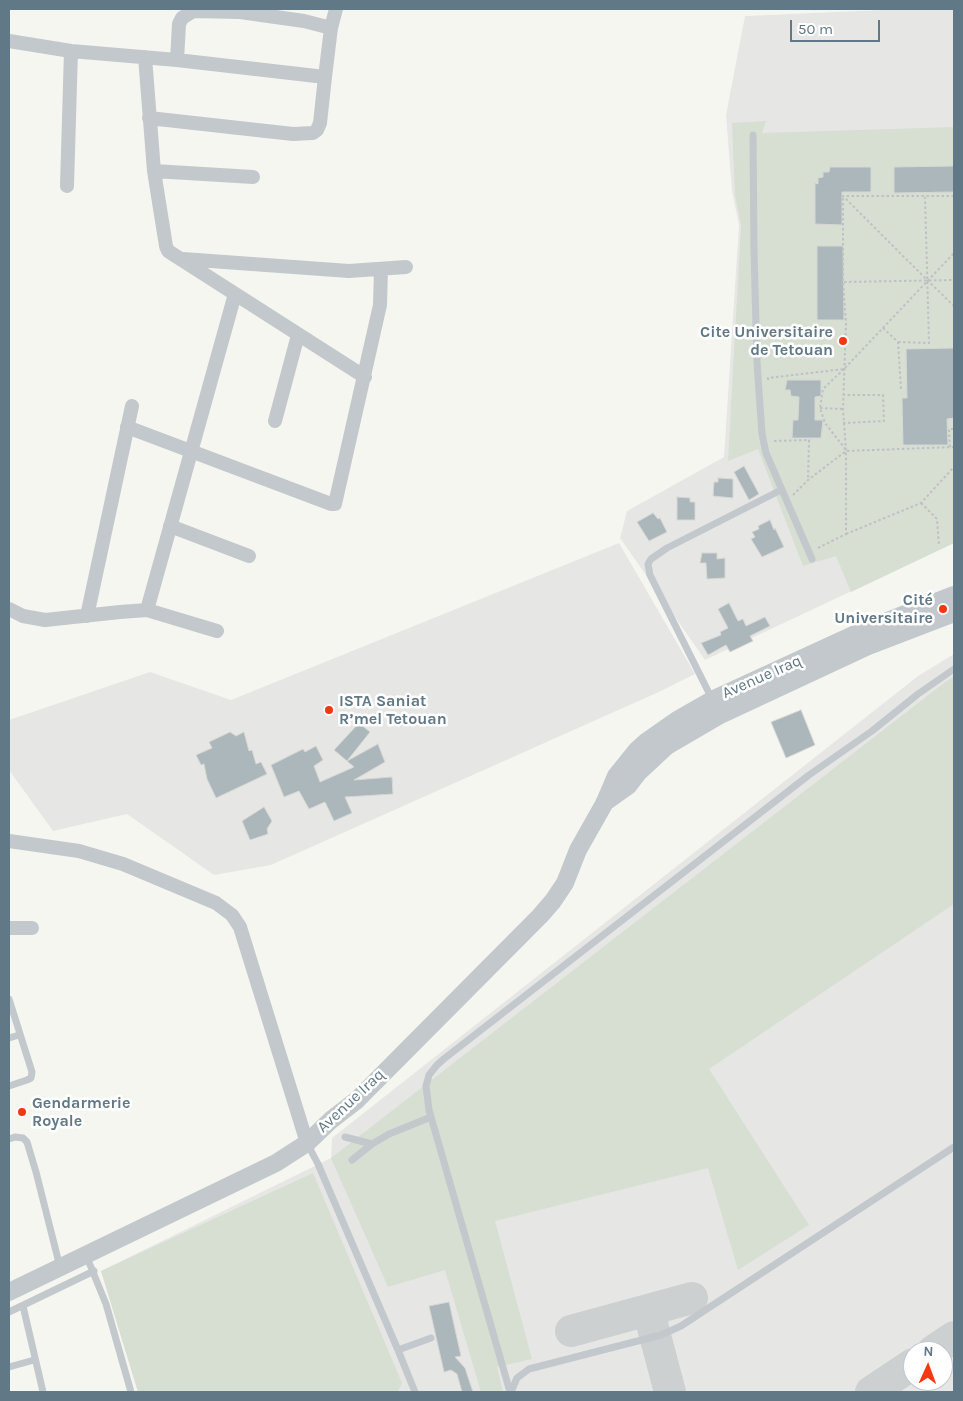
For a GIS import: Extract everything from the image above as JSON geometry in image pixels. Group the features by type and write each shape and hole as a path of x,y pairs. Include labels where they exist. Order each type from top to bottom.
{"street":[{"path":"149,118 294,134 313,133 318,130 320,124 331,28 336,9"},
{"path":"176,60 179,24 182,18 192,11 241,10 331,28"},
{"path":"9,41 71,51 176,60 325,77"},
{"path":"67,186 71,51"},
{"path":"145,57 154,170 168,251 365,377"},
{"path":"154,170 253,177"},
{"path":"181,259 349,271 406,267"},
{"path":"127,427 335,504 380,305 381,269"},
{"path":"147,610 235,294"},
{"path":"275,421 298,335"},
{"path":"87,616 132,406"},
{"path":"170,526 249,556"},
{"name":"Avenue Iraq","path":"9,1292 60,1267 90,1263 276,1163 307,1143 331,1120 357,1100 553,901 565,883 578,850 604,804 616,776 637,750 660,731 712,700 862,631 954,594"},
{"path":"9,609 23,616 40,620 147,610 217,631"},
{"name":"Avenue Iraq","path":"604,804 628,786 638,773 667,746 720,715 868,646 954,613"},
{"path":"9,841 79,851 115,862 153,875 216,903 232,915 240,927 307,1143"},
{"path":"9,928 32,928"}],"lane":[{"path":"753,135 754,250 759,406 764,448 810,555"},
{"path":"712,700 650,575 648,564 651,559 667,548 781,490"},
{"path":"510,1392 431,1117 426,1097 426,1086 430,1075 437,1065 809,775 954,669"},
{"path":"9,999 32,1072 31,1078 9,1086"},
{"path":"9,1038 19,1035"},
{"path":"352,1160 372,1144 398,1129 431,1117"},
{"path":"9,1139 15,1137 23,1138 27,1142 60,1267"},
{"path":"345,1137 372,1144"},
{"path":"307,1143 318,1164 398,1350 414,1392"},
{"path":"510,1392 516,1378 529,1369 672,1332 954,1147"},
{"path":"9,1312 23,1306 90,1263 106,1304 131,1392"},
{"path":"23,1306 34,1360 43,1392"},
{"path":"398,1350 431,1338"},
{"path":"9,1367 34,1360"}],"path":[{"path":"842,196 954,196"},
{"path":"842,196 954,306"},
{"path":"842,196 843,282 846,323 843,409 846,451 846,534"},
{"path":"883,328 898,342 929,343 925,196"},
{"path":"846,451 825,423 820,408 824,389 954,253"},
{"path":"843,282 954,280"},
{"path":"898,342 901,389"},
{"path":"768,387 768,378 844,369"},
{"path":"843,422 884,421 883,395 844,394"},
{"path":"820,408 843,409"},
{"path":"950,447 949,429 954,429"},
{"path":"768,442 809,440 808,480"},
{"path":"786,502 808,480 846,451 954,447"},
{"path":"810,555 846,534 921,503 954,467"},
{"path":"921,503 936,519 938,546"}],"shaded area":[{"name":"Cite Universitaire de Tetouan","path":"906,9 954,9 954,543 705,660 620,538 627,511 724,457 739,225 732,191 726,115 745,16"},
{"name":"Cite Universitaire de Tetouan","path":"766,121 762,133 954,127 954,543 851,592 836,556 803,566 758,449 728,461 741,226 735,195 732,123"},
{"name":"ISTA Saniat R’mel Tetouan","path":"619,543 695,674 661,691 271,865 214,875 127,814 53,831 9,770 9,720 150,672 231,700"},
{"path":"954,654 954,1392 138,1392 101,1271 331,1158 332,1138 918,676"},
{"path":"954,676 954,904 709,1069 809,1225 738,1270 708,1168 495,1221 532,1359 497,1367 503,1392 481,1392 445,1270 388,1287 331,1158"},
{"path":"313,1173 402,1383 398,1392 138,1392 101,1271"}],"building":[{"path":"954,166 954,192 894,193 894,167"},
{"path":"830,167 871,167 871,192 842,192 842,225 815,224 815,183 818,184 818,178 823,177 823,172 829,172"},
{"path":"817,246 843,246 844,320 817,320"},
{"path":"954,348 954,418 947,419 948,445 903,445 902,398 907,398 906,349"},
{"path":"787,380 821,380 821,396 815,397 815,420 823,420 821,438 792,438 793,420 798,420 799,397 791,396 790,390 785,390"},
{"path":"744,466 759,494 749,500 734,472"},
{"path":"718,478 733,479 733,498 713,496 714,482 718,482"},
{"path":"677,497 690,498 690,502 695,502 695,520 677,520"},
{"path":"653,513 658,519 660,518 667,532 649,541 637,522"},
{"path":"770,520 784,547 762,557 751,539 755,537 752,532 759,529 758,526"},
{"path":"702,553 717,553 717,559 725,558 725,578 707,579 706,563 700,563"},
{"path":"729,603 738,621 743,619 746,626 765,617 770,626 750,636 753,641 730,652 726,645 708,655 701,643 721,635 720,632 728,628 718,609"},
{"path":"801,710 815,745 786,758 771,722"},
{"path":"359,723 370,732 347,761 334,750"},
{"path":"230,732 236,736 244,732 249,751 252,750 256,764 261,762 267,774 216,798 207,779 204,764 201,765 196,755 212,748 209,742"},
{"path":"378,744 385,762 354,780 392,777 393,794 345,797 352,813 334,821 325,802 309,809 299,791 284,797 271,765 303,749 305,752 316,746 323,760 314,766 320,782 354,767 347,761"},
{"path":"264,807 272,821 267,829 268,834 250,840 242,821"},
{"path":"449,1302 461,1356 455,1357 465,1368 473,1392 462,1392 457,1374 451,1370 444,1372 429,1306"}],"taxiway":[{"path":"571,1331 692,1298"},
{"path":"657,1308 653,1315 652,1324 670,1392"},
{"path":"948,1341 954,1337"},
{"path":"871,1392 903,1371"}],"place":[{"name":"Cite Universitaire de Tetouan","path":"843,341"},
{"name":"Cité Universitaire","path":"943,609"},
{"name":"ISTA Saniat R’mel Tetouan","path":"329,710"},
{"name":"Gendarmerie Royale","path":"22,1112"}]}
